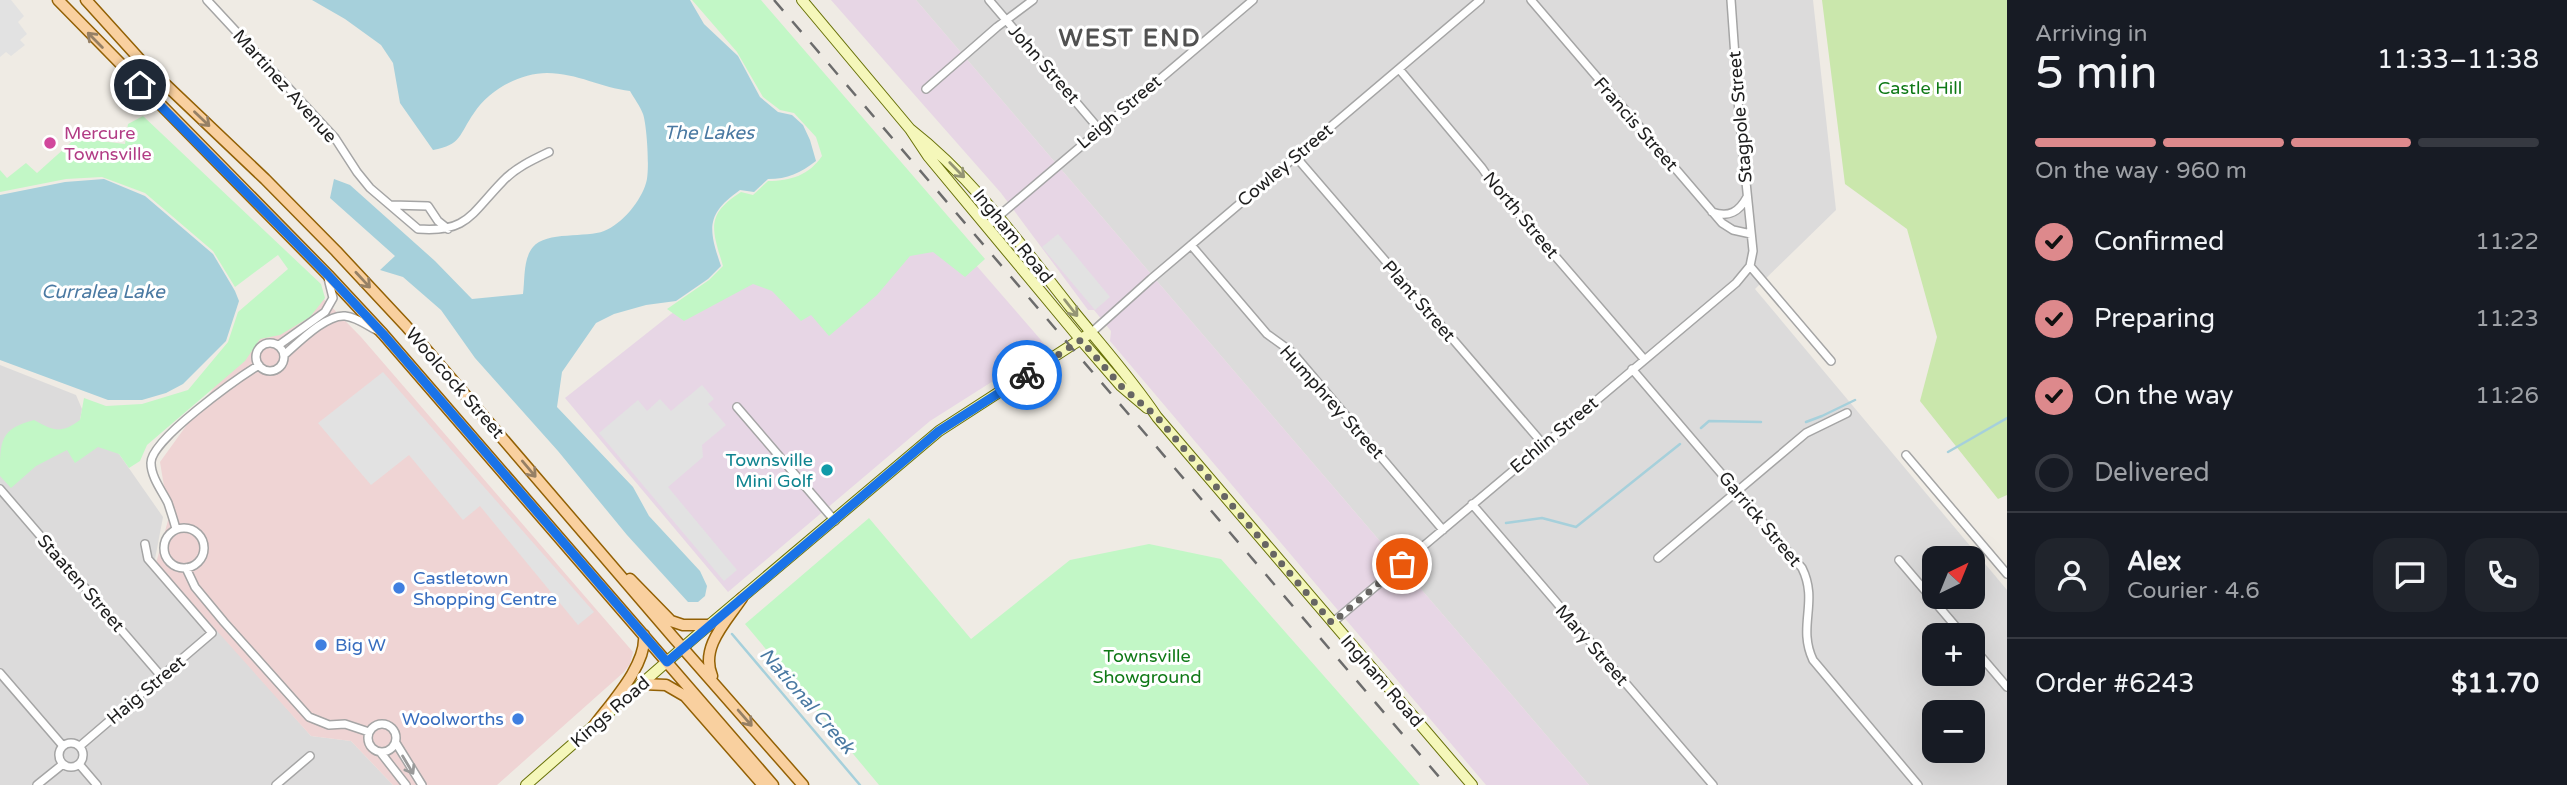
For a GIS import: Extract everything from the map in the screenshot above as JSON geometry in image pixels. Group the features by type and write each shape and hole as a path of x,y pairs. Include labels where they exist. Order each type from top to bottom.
{"main road":[{"name":"Woolcock Street","path":"58,0 383,334 773,785"},
{"name":"Woolcock Street","path":"86,0 145,64 336,251 432,356 803,785"},
{"name":"Ingham Road","path":"802,0 1081,340 1121,386 1157,417"},
{"name":"Ingham Road","path":"910,129 956,169 1133,380 1157,417 1472,785"},
{"name":"Kings Road","path":"526,785 939,431 1091,332"},
{"path":"599,552 642,590 671,621 690,626 710,625"},
{"path":"715,683 707,663 710,648 742,598"},
{"path":"594,726 642,657 644,635"},
{"path":"642,684 666,685 680,691 762,785"}],"street":[{"name":"Martinez Avenue","path":"207,0 335,138 370,188 411,224"},
{"name":"John Street","path":"989,0 1099,129"},
{"path":"926,89 1033,0"},
{"name":"Leigh Street","path":"987,226 1253,0"},
{"name":"Cowley Street","path":"1091,332 1480,0"},
{"name":"Francis Street","path":"1531,0 1712,212 1733,230 1751,234"},
{"name":"Stagpole Street","path":"1731,0 1751,234"},
{"name":"North Street","path":"1399,69 1493,184 1644,359"},
{"path":"416,205 410,211 411,224 418,229 448,229 466,221 485,204 503,181 518,169 549,152"},
{"name":"Plant Street","path":"1296,157 1543,444"},
{"path":"1712,212 1728,215 1739,210 1747,197"},
{"path":"390,204 429,205 435,216 448,229"},
{"path":"430,227 435,216"},
{"path":"1751,234 1753,251 1750,266 1831,360"},
{"name":"Humphrey Street","path":"1191,245 1267,334 1292,352 1443,530"},
{"name":"Echlin Street","path":"1332,623 1736,283 1750,266"},
{"path":"328,275 333,298 325,312 279,345 269,343 260,347 256,356 259,365 265,370 274,371 281,366 284,355 322,324 339,316 354,318 383,334"},
{"path":"279,345 284,355"},
{"path":"176,529 150,461 161,443 176,429 232,382 259,365"},
{"name":"Garrick Street","path":"1632,369 1792,555 1809,582 1806,631 1807,646 1813,660 1918,785"},
{"path":"737,407 835,521"},
{"path":"1658,558 1806,433 1847,413"},
{"path":"1906,455 2007,574"},
{"name":"Staaten Street","path":"0,489 161,676"},
{"name":"Mary Street","path":"1472,505 1713,785"},
{"path":"176,529 195,532 203,544 202,556 197,563 186,568 175,566 165,554 166,539 176,529"},
{"name":"Haig Street","path":"80,746 212,634 148,559 145,544"},
{"path":"1899,560 1953,623"},
{"path":"186,568 195,587 309,717 329,726 345,724 369,732"},
{"path":"1985,661 2007,687"},
{"path":"0,673 63,746"},
{"path":"406,785 381,753 370,746 369,732 375,725 385,723 394,729 396,743 422,785"},
{"path":"72,743 80,746 83,757 79,764 72,767 63,764 59,754 63,746 72,743"},
{"path":"381,753 396,743"},
{"path":"276,785 310,755"},
{"path":"37,785 63,764"},
{"path":"79,764 97,785"}],"shaded area":[{"path":"0,0 11,0 24,16 18,22 27,34 20,40 25,45 11,56 6,52 0,57"},
{"path":"831,0 916,0 1589,785 1486,785 1110,341 1111,331 1094,310 1088,310 1001,193"},
{"path":"916,0 1813,0 1836,210 1755,289 1970,546 1922,546 1922,609 1985,609 1985,564 2007,590 2007,785 1589,785"},
{"path":"877,151 1047,347 930,421 728,592 565,398"},
{"path":"1058,234 1110,297 1095,310 1042,247"},
{"path":"310,285 361,337 633,652 630,664 624,672 497,785 393,785 351,741 311,736 156,563 169,517 160,462 253,333"},
{"path":"0,365 76,395 82,409 80,420 119,454 163,517 155,559 311,736 351,741 393,785 0,785"},
{"path":"383,372 594,612 578,625 480,506 463,520 409,455 371,485 318,423"},
{"path":"702,385 714,399 708,404 726,425 702,445 703,457 668,487 737,570 724,581 599,433 638,400 647,411 660,399 671,411"}],"green space":[{"name":"The Lakes","path":"692,0 761,0 985,259 965,277 933,252 910,256 877,295 829,336 811,315 801,321 772,291 753,284 684,321 667,309 709,280 723,266 714,224 721,208 729,200 741,192 753,195 768,181 784,180 805,172 822,156 816,137 794,113 780,110 763,97 737,52"},
{"name":"Castle Hill","path":"1822,0 2007,0 2007,495 1998,499 1920,401 1937,337 1907,229 1845,184"},
{"path":"143,116 321,284 325,298 310,317 280,335 260,339 245,361 147,445 140,461 129,468 119,454 98,447 75,463 67,450 36,466 11,488 0,476 1,453 4,438 14,427 34,420 52,429 68,427 80,420 84,398 106,406 142,404 188,390 228,342 238,312 288,269 278,255 235,287 213,251 145,193 102,177 66,179 0,192 0,170 7,178 26,163 37,173 76,138 125,144 128,124"},
{"name":"Townsville Showground","path":"869,518 971,639 1070,560 1149,544 1221,559 1420,785 879,785 745,624"}],"water":[{"name":"The Lakes","path":"312,0 690,0 704,24 738,56 760,97 778,112 792,115 803,125 816,161 793,174 768,179 754,192 740,190 716,215 712,232 721,266 708,279 676,301 646,305 614,314 596,323 562,372 557,407 633,487 649,516 700,571 707,586 705,596 698,602 688,602 627,535 558,451 475,358 441,310 403,277 380,270 395,256 330,198 334,179 350,185 435,261 472,299 523,294 526,263 533,247 539,242 557,237 597,233 611,228 630,211 640,197 647,178 648,160 647,138 639,105 630,91 558,74 526,76 506,84 488,97 455,142 433,150 400,103 393,63 381,45 345,19"},
{"name":"Curralea Lake","path":"104,179 145,196 213,254 239,301 226,341 183,384 166,393 142,400 108,400 0,360 0,195 65,182"}],"waterway":[{"path":"1806,422 1855,400"},
{"path":"1948,452 2007,418"},
{"path":"1701,428 1709,421 1761,422"},
{"path":"1506,523 1542,518 1576,527 1680,444"},
{"name":"National Creek","path":"732,634 860,785"}],"railway":[{"path":"774,0 1446,785"}],"way so far":[{"path":"1027,375 1081,340 1121,386 1157,417 1332,623 1402,564"}],"place":[{"name":"Mercure Townsville","path":"50,143"},
{"name":"Townsville Mini Golf","path":"827,470"},
{"name":"Castletown Shopping Centre","path":"399,588"},
{"name":"Big W","path":"321,645"},
{"name":"Woolworths","path":"518,719"}],"district":[{"name":"WEST END","path":"1130,38"}],"route":[{"path":"140,85 383,334 667,662 939,431 1027,375"}]}
